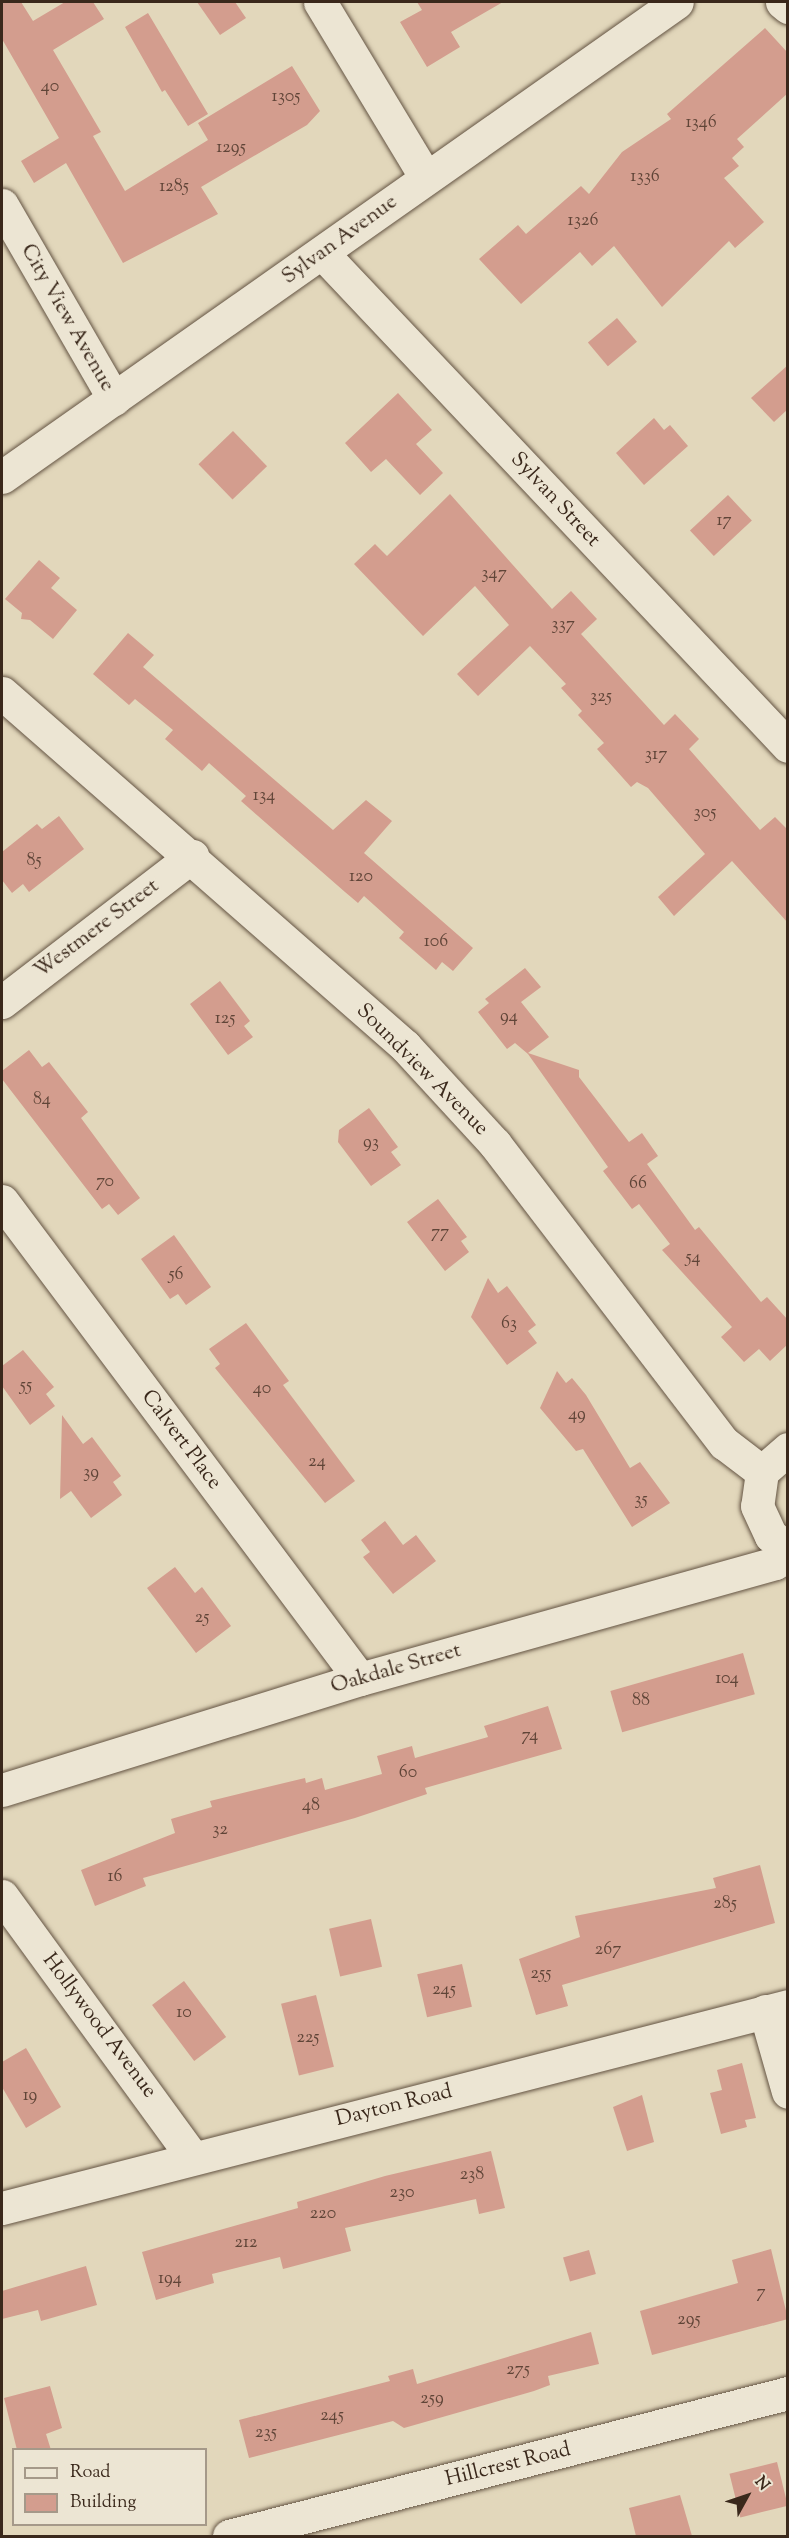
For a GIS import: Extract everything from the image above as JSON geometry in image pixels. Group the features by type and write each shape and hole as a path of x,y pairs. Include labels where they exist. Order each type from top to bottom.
{"street":[{"path":"320,2 426,178"},
{"name":"Sylvan Avenue","path":"2,477 323,254 426,178 677,2"},
{"path":"782,2 788,7"},
{"name":"City View Avenue","path":"2,206 114,399"},
{"name":"Sylvan Street","path":"323,254 788,746"},
{"name":"Soundview Avenue","path":"2,693 192,856 405,1046 495,1144 724,1443 762,1472"},
{"name":"Westmere Street","path":"2,1002 192,856"},
{"name":"Calvert Place","path":"2,1201 360,1679"},
{"path":"786,1547 761,1522 757,1497 762,1472 788,1449"},
{"name":"Oakdale Street","path":"2,1790 360,1679 775,1563 786,1547"},
{"name":"Hollywood Avenue","path":"2,1896 193,2158"},
{"path":"776,2008 788,2092"},
{"name":"Dayton Road","path":"2,2208 776,2008"},
{"name":"Hillcrest Road","path":"229,2536 788,2393"}],"building":[{"path":"2,2 21,2 33,21 65,2 93,2 104,19 53,50 101,132 93,136 125,191 208,140 198,123 292,66 320,111 307,125 201,187 218,214 123,263 66,163 34,183 21,161 59,138 2,39"},
{"path":"197,2 235,2 246,18 220,35"},
{"path":"417,2 503,2 451,32 460,47 427,67 400,22 422,10"},
{"path":"148,13 208,114 188,126 165,90 162,92 125,27"},
{"path":"765,28 788,53 788,93 737,139 744,147 732,158 739,166 724,178 764,222 735,248 729,241 662,307 614,246 592,266 580,252 521,304 479,259 518,225 526,234 581,186 589,194 622,152 671,119 667,114"},
{"path":"617,318 637,342 608,366 588,342"},
{"path":"788,365 788,409 774,422 751,398"},
{"path":"398,393 432,430 416,444 443,473 420,495 386,459 371,472 345,443"},
{"path":"654,418 664,430 670,425 688,446 644,485 616,453"},
{"path":"233,431 267,466 233,500 198,464"},
{"path":"450,494 552,609 571,591 597,619 581,634 664,725 675,714 699,739 689,749 760,830 775,817 788,830 788,923 732,861 674,916 658,897 705,854 648,788 637,782 631,787 597,749 604,743 578,715 582,711 561,688 566,684 530,646 478,696 457,674 509,625 475,586 423,636 354,564 375,544 387,556"},
{"path":"728,495 752,521 714,556 690,530"},
{"path":"39,560 60,578 51,588 77,610 53,639 30,620 21,619 22,613 5,599"},
{"path":"128,633 154,655 143,667 333,830 366,800 392,821 364,853 473,948 453,971 442,962 436,970 399,938 404,932 364,896 358,903 241,801 246,796 209,763 202,771 165,739 173,730 135,699 129,705 93,674"},
{"path":"59,816 84,849 29,892 23,884 12,893 2,880 2,852 37,824 42,829"},
{"path":"525,968 541,987 521,1002 549,1037 528,1053 579,1070 579,1077 629,1142 642,1133 658,1156 647,1164 695,1230 699,1227 761,1302 767,1297 788,1320 788,1344 770,1361 759,1349 744,1362 721,1337 732,1327 662,1250 670,1244 639,1204 632,1209 603,1171 608,1167 528,1054 515,1043 507,1049 478,1012 489,1003 485,999"},
{"path":"220,981 250,1021 244,1026 253,1037 228,1055 190,1004"},
{"path":"29,1050 42,1067 49,1062 88,1112 81,1118 140,1198 118,1215 109,1204 102,1209 2,1079 2,1071"},
{"path":"369,1108 398,1147 391,1152 401,1165 371,1186 338,1142 339,1130"},
{"path":"438,1199 467,1237 461,1241 469,1252 445,1271 407,1222"},
{"path":"174,1235 211,1287 186,1305 178,1294 170,1299 141,1259"},
{"path":"488,1278 498,1293 507,1286 536,1325 528,1331 537,1343 507,1365 471,1317"},
{"path":"246,1323 289,1381 283,1385 355,1481 325,1503 215,1368 220,1364 209,1349"},
{"path":"23,1350 54,1387 46,1394 55,1406 30,1425 2,1386 2,1366"},
{"path":"557,1371 566,1383 572,1378 586,1395 630,1468 640,1462 670,1503 632,1527 583,1449 576,1451 540,1408"},
{"path":"62,1415 83,1444 92,1437 121,1476 113,1482 122,1495 91,1518 71,1491 60,1499"},
{"path":"385,1521 403,1545 416,1535 436,1561 393,1594 363,1557 370,1552 361,1540"},
{"path":"175,1567 195,1593 202,1587 231,1626 196,1653 147,1588"},
{"path":"743,1653 755,1694 622,1732 610,1691"},
{"path":"548,1706 562,1749 425,1788 427,1794 355,1818 143,1878 146,1886 95,1906 81,1870 175,1833 171,1819 212,1807 210,1801 305,1778 306,1783 322,1778 325,1790 382,1774 377,1756 412,1746 415,1758 488,1737 484,1726"},
{"path":"760,1865 775,1923 562,1985 568,2006 536,2015 519,1959 580,1937 575,1916 716,1888 713,1878"},
{"path":"371,1919 382,1967 340,1976 329,1929"},
{"path":"462,1964 472,2007 427,2017 417,1974"},
{"path":"184,1981 226,2037 194,2061 152,2005"},
{"path":"316,1995 334,2067 299,2076 281,2004"},
{"path":"26,2048 61,2107 26,2128 2,2087 2,2062"},
{"path":"742,2063 756,2118 745,2120 747,2127 721,2134 710,2093 722,2090 717,2070"},
{"path":"642,2095 654,2142 627,2151 613,2107"},
{"path":"491,2151 505,2208 479,2214 476,2199 345,2228 351,2251 283,2269 280,2257 212,2274 214,2283 156,2300 142,2252 298,2208 297,2202 385,2176"},
{"path":"771,2249 788,2319 652,2355 640,2311 738,2283 732,2260"},
{"path":"589,2250 596,2274 570,2281 563,2257"},
{"path":"86,2266 97,2305 41,2321 38,2310 2,2319 2,2291"},
{"path":"591,2332 599,2364 548,2376 550,2385 534,2391 404,2428 393,2421 249,2458 239,2420 390,2381 388,2376 413,2369 417,2384"},
{"path":"50,2386 62,2428 46,2434 50,2448 16,2448 4,2398"},
{"path":"777,2462 788,2506 740,2518 729,2474"},
{"path":"680,2495 692,2536 636,2536 629,2508"}]}
